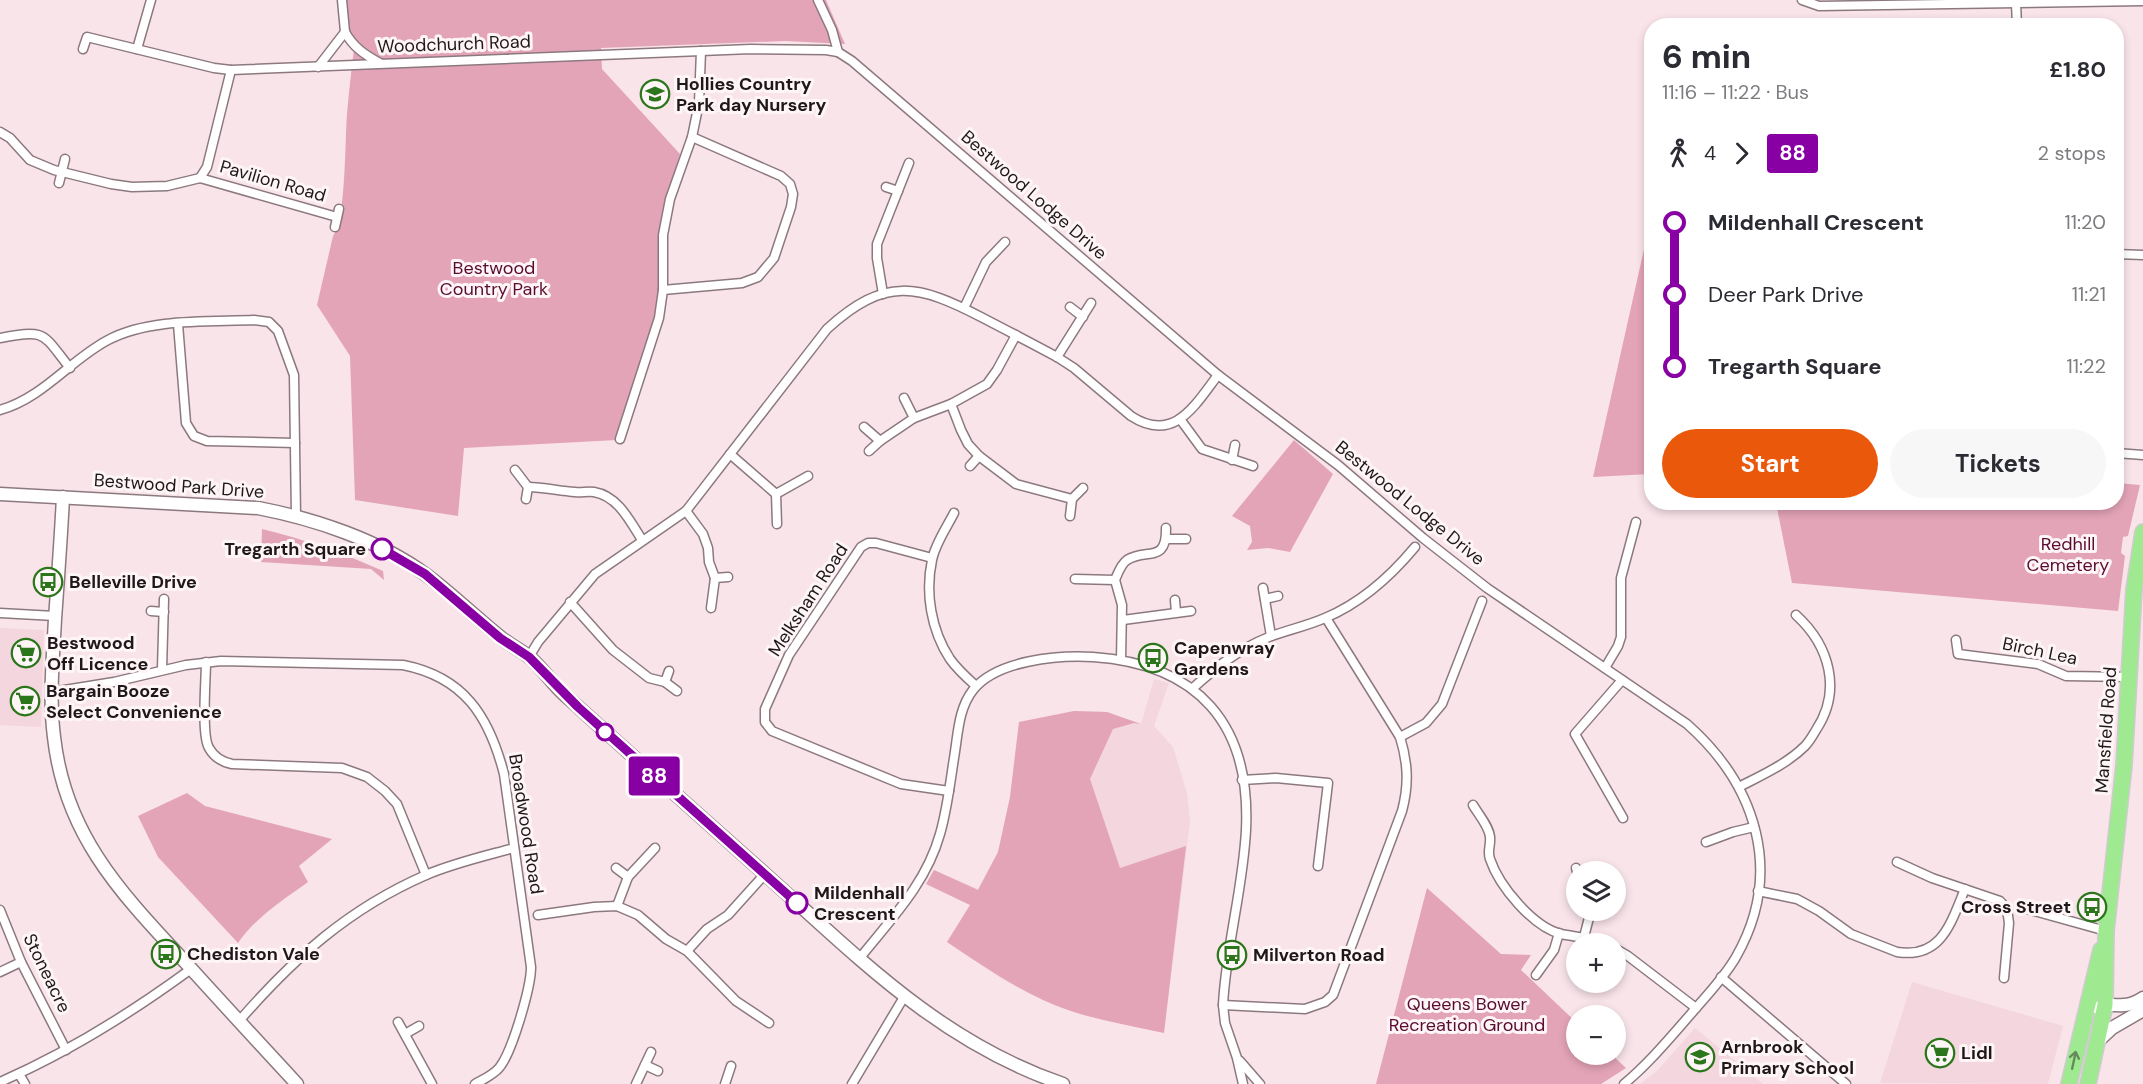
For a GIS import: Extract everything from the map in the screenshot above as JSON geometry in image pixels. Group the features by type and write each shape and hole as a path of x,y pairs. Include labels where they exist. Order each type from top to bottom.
{"highway":[{"name":"Mansfield Road","path":"2088,1084 2105,1005 2106,931 2124,765 2134,590 2143,532"},
{"name":"Mansfield Road","path":"2068,1084 2106,931"},
{"name":"Mansfield Road","path":"2094,1084 2097,1046"}],"street":[{"path":"137,49 151,0"},
{"path":"342,0 345,32 353,45 368,57 381,63"},
{"path":"818,0 832,30 838,52"},
{"path":"1802,0 1819,6 2143,1"},
{"path":"2016,3 2017,18"},
{"path":"318,67 345,32"},
{"name":"Woodchurch Road","path":"83,49 87,37 214,68 231,70 701,51 795,49 838,52"},
{"path":"620,440 654,338 662,304 663,235 670,199 692,137 699,103 701,51"},
{"name":"Bestwood Lodge Drive","path":"838,52 852,61 1218,375 1338,465 1422,538 1487,588 1687,724 1729,770 1739,787 1754,827 1759,863 1758,891 1754,912 1735,958 1721,977 1657,1054 1624,1084"},
{"name":"Pavilion Road","path":"200,178 207,166 231,70"},
{"name":"Pavilion Road","path":"0,132 10,138 30,160 62,172 132,187 167,186 200,178 338,213 335,228"},
{"path":"663,290 742,283 758,277 774,258 791,207 793,194 790,184 781,176 692,137"},
{"path":"59,183 65,159"},
{"path":"883,294 877,244 909,163"},
{"path":"886,187 898,191"},
{"path":"964,308 986,262 1005,242"},
{"path":"2124,254 2143,255"},
{"path":"529,657 538,642 595,574 686,511 827,328 864,300 883,294 911,290 937,296 1057,357 1074,368 1140,422 1151,425 1172,424 1180,419 1193,408 1218,375"},
{"path":"1057,357 1091,303"},
{"path":"1070,307 1083,317"},
{"path":"0,410 27,399 99,346 117,336 143,328 178,324 262,320 275,326 278,331 294,375 296,517"},
{"path":"178,324 186,423 194,436 207,441 295,443"},
{"path":"0,338 26,333 40,334 46,338 70,368"},
{"path":"869,451 914,418 951,404 987,384 1016,335"},
{"path":"904,399 914,418"},
{"path":"951,404 960,430 968,444 979,456 1016,484 1072,499"},
{"path":"1180,419 1203,449 1253,466"},
{"path":"864,427 880,441"},
{"path":"1232,460 1235,445"},
{"path":"730,454 776,494 777,524"},
{"path":"2124,454 2143,455"},
{"path":"970,466 979,456"},
{"path":"515,470 528,487 526,499"},
{"path":"776,494 807,476"},
{"path":"528,487 594,492 607,497 620,507 642,540"},
{"path":"1070,516 1072,499 1083,488"},
{"name":"Bestwood Park Drive","path":"0,494 244,506 274,511 356,537 406,562 425,574 500,638 529,657 561,692 904,997 974,1045 1012,1064 1063,1084"},
{"path":"63,497 55,616 52,721 57,757 70,802 98,861 126,897 297,1084"},
{"path":"686,511 703,534 708,548 709,562 715,578 711,608"},
{"path":"954,513 932,558 930,607 937,633 951,659 976,686"},
{"path":"1605,668 1621,637 1621,584 1628,532 1636,522"},
{"path":"1121,660 1122,605 1115,580 1125,561 1133,557 1150,555 1163,546 1167,539 1166,528"},
{"path":"1167,539 1185,539"},
{"name":"Melksham Road","path":"932,558 876,543 868,543 861,547 789,655 765,709 765,722 772,731 901,784 949,791"},
{"path":"1193,688 1232,656 1271,636 1326,618 1359,599 1383,582 1415,548"},
{"path":"715,578 728,577"},
{"path":"1075,579 1115,580"},
{"path":"1263,588 1271,636"},
{"path":"1265,599 1278,596"},
{"path":"162,669 164,599"},
{"path":"1175,600 1176,612"},
{"path":"1400,737 1426,723 1442,704 1482,601"},
{"path":"570,602 614,650 649,678 665,682 678,691"},
{"path":"151,611 164,612"},
{"path":"1123,620 1191,611"},
{"path":"0,613 55,616"},
{"path":"1739,787 1780,765 1806,745 1822,721 1829,700 1831,680 1826,659 1808,626 1796,615"},
{"path":"1223,1005 1305,1009 1324,1002 1332,995 1404,801 1408,773 1406,755 1400,737 1326,618"},
{"name":"Birch Lea","path":"1956,640 1958,654 2038,664 2066,676 2130,677"},
{"path":"859,958 905,904 923,875 940,835 961,713 967,698 976,686 992,674 1031,662 1078,656 1121,660 1162,671 1193,688 1218,715 1234,746 1242,780 1246,812 1245,836 1223,1005 1225,1023 1243,1084"},
{"path":"206,662 206,741 215,756 232,764 342,768 367,777 386,791 397,804 426,874"},
{"name":"Broadwood Road","path":"52,692 114,682 162,669 206,662 403,665 439,678 471,702 480,712 494,739 504,774 531,975 508,1054 496,1071 476,1084"},
{"path":"665,682 669,671"},
{"path":"1622,680 1575,734 1623,818"},
{"path":"1242,780 1276,778 1328,783 1318,866"},
{"path":"1473,805 1490,833 1488,851 1491,863 1513,899 1537,922 1566,934"},
{"path":"1706,842 1754,827"},
{"path":"239,1022 289,966 326,934 369,905 426,874 514,848"},
{"path":"617,906 628,877 655,848"},
{"path":"1897,862 1947,884 2000,901 2007,909 2009,923 2004,978"},
{"path":"616,868 628,877"},
{"path":"687,951 707,929 728,915 765,874"},
{"path":"1758,891 1797,899 1819,911 1851,934 1905,953 1920,952 1936,943 1946,933 1965,889"},
{"path":"538,915 617,906 638,915 666,939 687,951 736,1001 769,1023"},
{"path":"2026,909 2106,931"},
{"name":"Stoneacre","path":"0,910 21,962 66,1050"},
{"path":"1536,975 1554,950 1559,933"},
{"path":"1626,955 1696,1008"},
{"path":"0,972 21,962"},
{"path":"0,1082 66,1050 114,1023 191,969"},
{"path":"1721,977 1846,1084"},
{"path":"852,1084 904,997"},
{"path":"2123,1006 2134,1004 2143,998"},
{"path":"2079,1036 2092,1012 2105,1005 2143,1010"},
{"path":"2097,1046 2112,1028 2143,1010"},
{"path":"398,1022 432,1084"},
{"path":"405,1034 419,1026"},
{"path":"636,1084 651,1052"},
{"path":"1237,1058 1260,1084"},
{"path":"645,1065 658,1071"},
{"path":"725,1084 731,1066"},
{"path":"19,1074 25,1084"}],"shaded area":[{"path":"0,628 44,630 41,727 0,725"},
{"path":"1154,679 1169,683 1154,726 1173,747 1187,793 1190,822 1164,1033 1088,1016 1045,1001 1002,979 947,942 970,905 926,884 934,870 978,889 998,852 1010,797 1019,722 1074,711 1107,712 1141,724"},
{"path":"1912,982 2063,1026 2048,1084 1880,1083"},
{"name":"Arnbrook Primary School","path":"1695,1028 1763,1084 1640,1084 1657,1071"}],"green space":[{"name":"Bestwood Country Park","path":"346,0 826,0 845,44 785,41 601,48 602,69 680,154 662,213 658,241 658,304 650,338 633,384 617,440 464,448 458,516 355,500 350,356 317,305 343,198 347,114 355,41 350,31"},
{"path":"1644,249 1644,474 1593,477"},
{"path":"1294,440 1333,474 1290,552 1268,548 1247,550 1252,542 1250,526 1232,516"},
{"name":"Redhill Cemetery","path":"2124,484 2140,485 2128,536 2123,537 2121,553 2125,556 2118,611 1792,583 1777,510 2124,510"},
{"path":"262,529 308,542 368,564 383,571 384,580 371,569 261,562"},
{"path":"1074,711 1107,712 1141,724 1134,723 1113,729 1090,779 1120,868 1186,846 1164,1033 1103,1020 1057,1006 994,973 947,942 970,905 926,884 934,870 978,890 998,852 1010,797 1019,722"},
{"path":"187,793 205,806 332,839 299,866 308,882 261,917 238,943 158,857 138,816"},
{"name":"Queens Bower Recreation Ground","path":"1427,888 1501,954 1531,955 1521,970 1566,1013 1566,1065 1623,1065 1626,1068 1601,1084 1376,1084"}],"bus line":[{"name":"88","path":"382,549 425,574 500,638 529,657 561,692 797,903"}],"place":[{"name":"Hollies Country Park day Nursery","path":"655,94"},
{"name":"Tregarth Square","path":"382,549"},
{"name":"Belleville Drive","path":"48,582"},
{"name":"Bestwood Off Licence","path":"26,653"},
{"name":"Capenwray Gardens","path":"1153,658"},
{"name":"Bargain Booze Select Convenience","path":"25,701"},
{"name":"Mildenhall Crescent","path":"797,903"},
{"name":"Cross Street","path":"2092,907"},
{"name":"Chediston Vale","path":"166,954"},
{"name":"Milverton Road","path":"1232,955"},
{"name":"Lidl","path":"1940,1053"},
{"name":"Arnbrook Primary School","path":"1700,1057"}]}
